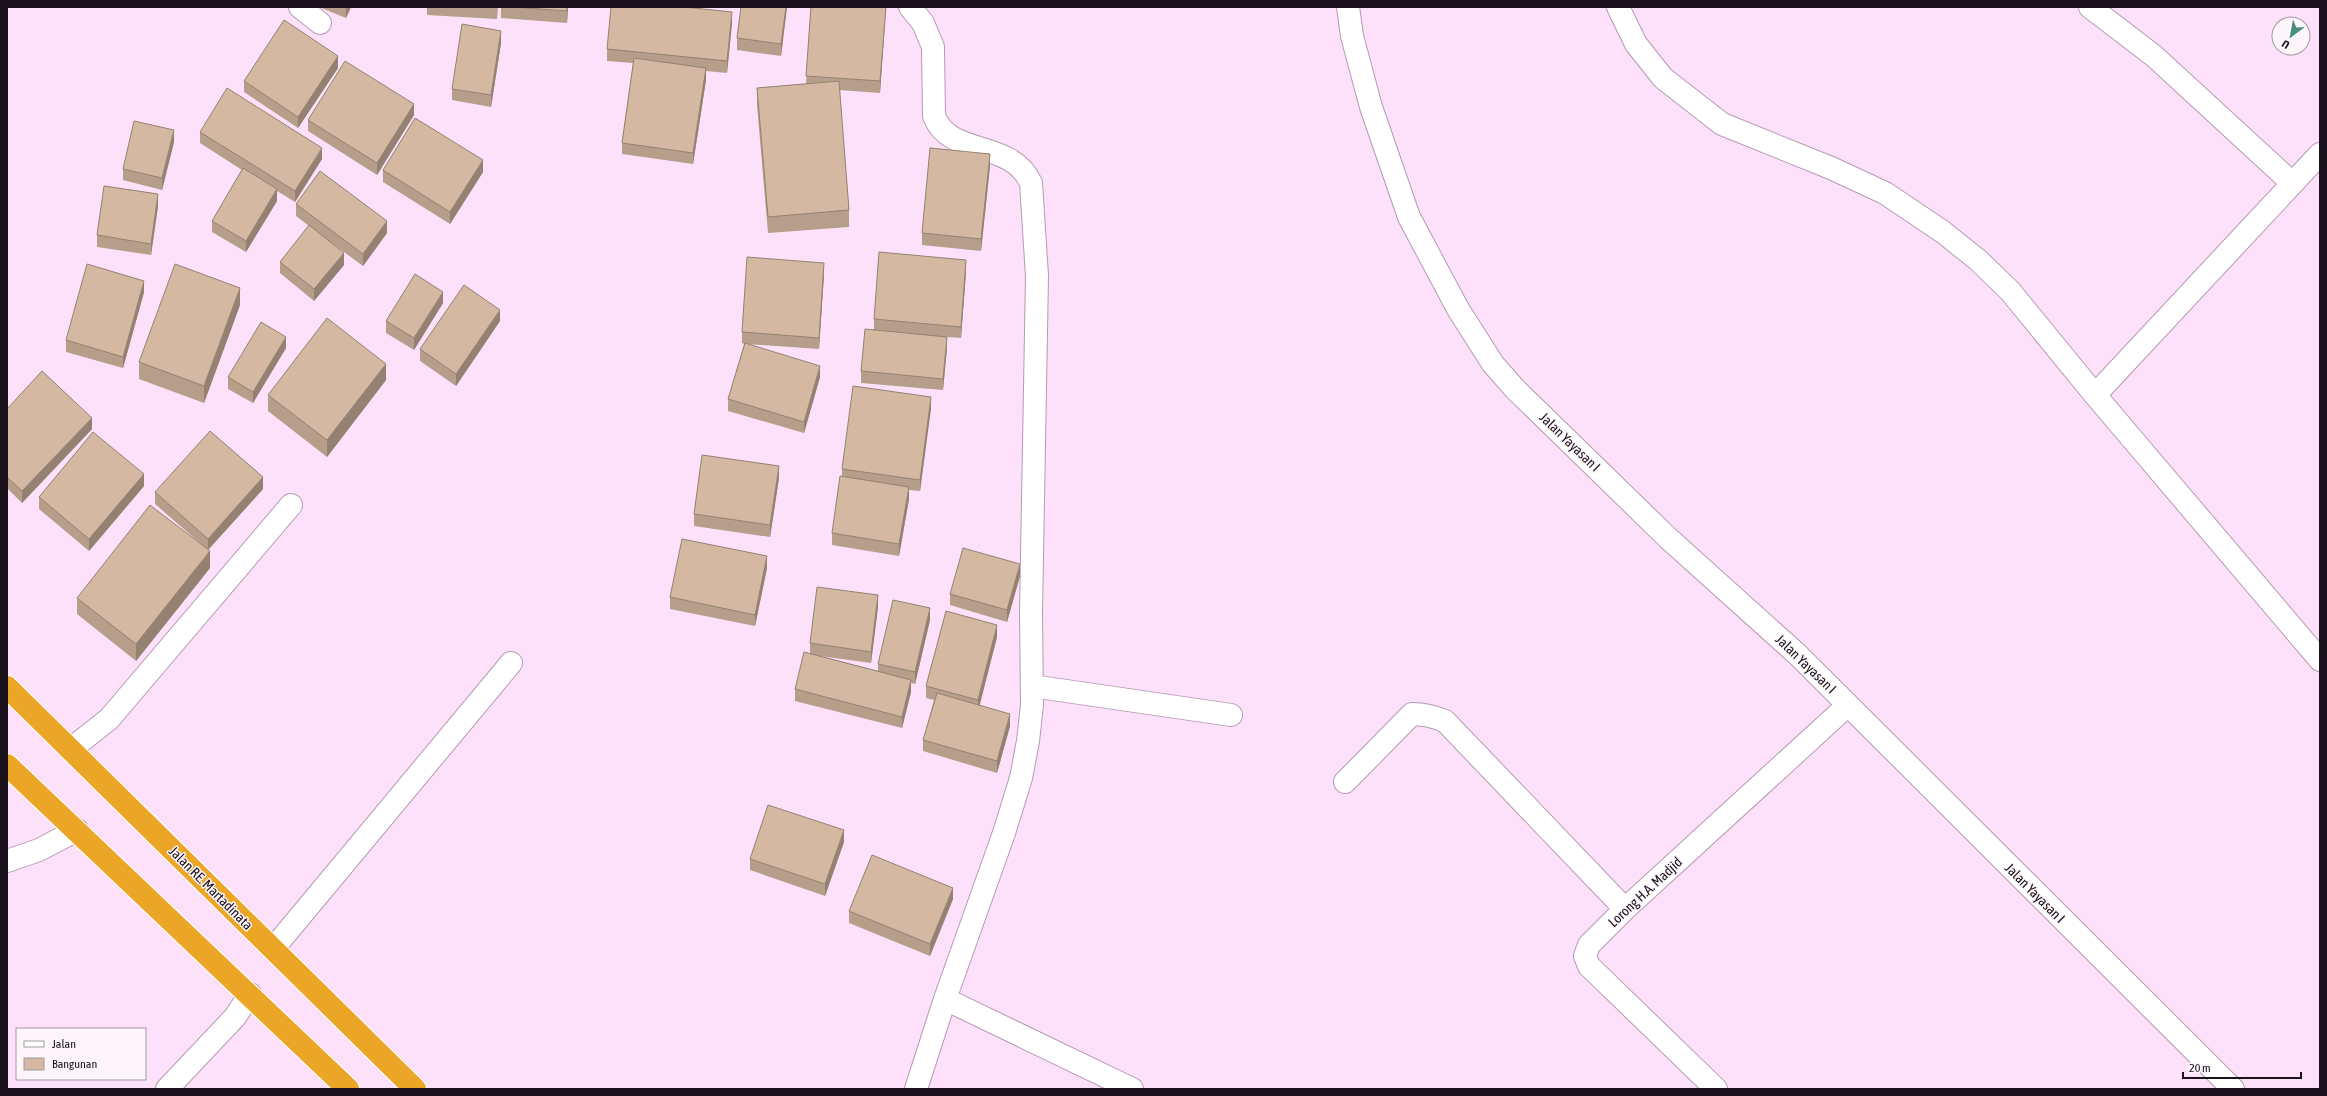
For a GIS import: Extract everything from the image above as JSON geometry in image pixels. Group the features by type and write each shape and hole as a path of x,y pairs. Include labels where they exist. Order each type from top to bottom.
{"highway":[{"name":"Jalan RE. Martadinata","path":"7,688 72,749 415,1089"},
{"path":"7,765 250,994 348,1089"}],"street":[{"path":"300,7 320,23"},
{"path":"910,7 923,22 933,47 934,116 937,126 953,139 1009,158 1026,173 1031,183 1037,276 1031,596 1032,686 1029,734 1021,778 1004,833 945,999 916,1089"},
{"name":"Jalan Yayasan I","path":"1348,7 1352,36 1370,107 1409,217 1458,309 1493,364 1515,389 1668,538 1798,655 2233,1089"},
{"path":"1618,7 1636,44 1663,78 1722,124 1831,168 1885,193 1942,232 1978,260 2010,291 2095,395 2320,660"},
{"path":"2090,7 2154,56 2292,183"},
{"path":"2095,395 2320,154"},
{"path":"72,749 109,719 291,505"},
{"path":"273,949 511,663"},
{"path":"1032,686 1231,715"},
{"name":"Lorong H.A. Madjid","path":"1716,1089 1587,963 1585,956 1589,945 1625,909 1848,705"},
{"path":"1345,782 1412,714 1434,716 1445,722 1625,909"},
{"path":"7,861 39,850 77,830"},
{"path":"167,1089 235,1017 250,994"},
{"path":"945,999 1132,1089"}],"building":[{"path":"513,7 567,7 567,11"},
{"path":"611,7 684,7 732,12 727,61 607,49"},
{"path":"741,7 786,7 781,44 737,38"},
{"path":"811,7 886,7 880,81 806,76"},
{"path":"284,20 338,56 298,117 244,81"},
{"path":"462,24 501,31 491,95 452,89"},
{"path":"634,58 706,68 693,153 622,143"},
{"path":"345,61 414,104 377,163 308,120"},
{"path":"839,81 849,210 768,217 757,88"},
{"path":"227,88 322,148 295,191 200,132"},
{"path":"415,118 483,160 450,212 383,170"},
{"path":"134,121 174,130 162,178 123,169"},
{"path":"930,148 990,154 981,239 922,233"},
{"path":"243,168 277,189 246,241 212,221"},
{"path":"320,171 387,221 363,254 296,204"},
{"path":"104,186 158,194 151,244 97,235"},
{"path":"309,225 344,253 314,289 280,262"},
{"path":"879,252 966,260 961,327 874,319"},
{"path":"747,257 824,263 819,338 742,332"},
{"path":"87,264 144,281 123,357 66,340"},
{"path":"175,264 240,288 204,386 139,362"},
{"path":"415,274 443,292 414,338 386,321"},
{"path":"464,285 500,310 456,374 420,349"},
{"path":"327,318 386,364 327,440 268,395"},
{"path":"261,322 286,337 253,392 228,377"},
{"path":"865,329 947,337 943,379 861,371"},
{"path":"745,343 820,366 804,422 728,399"},
{"path":"42,371 92,418 22,491 7,477 7,409"},
{"path":"853,386 931,397 920,480 842,469"},
{"path":"210,431 263,477 208,539 155,492"},
{"path":"93,432 144,474 89,539 39,497"},
{"path":"702,455 779,466 770,525 694,514"},
{"path":"840,476 909,487 899,544 832,533"},
{"path":"150,505 210,551 136,644 77,598"},
{"path":"682,539 767,556 755,615 670,597"},
{"path":"963,548 1020,564 1007,610 950,594"},
{"path":"817,587 878,595 871,652 810,643"},
{"path":"893,600 930,608 915,672 878,664"},
{"path":"946,611 997,625 978,700 926,686"},
{"path":"804,652 911,680 902,717 795,689"},
{"path":"937,693 1010,714 997,761 923,740"},
{"path":"768,805 844,830 825,884 750,859"},
{"path":"872,855 953,888 930,944 849,911"}]}
